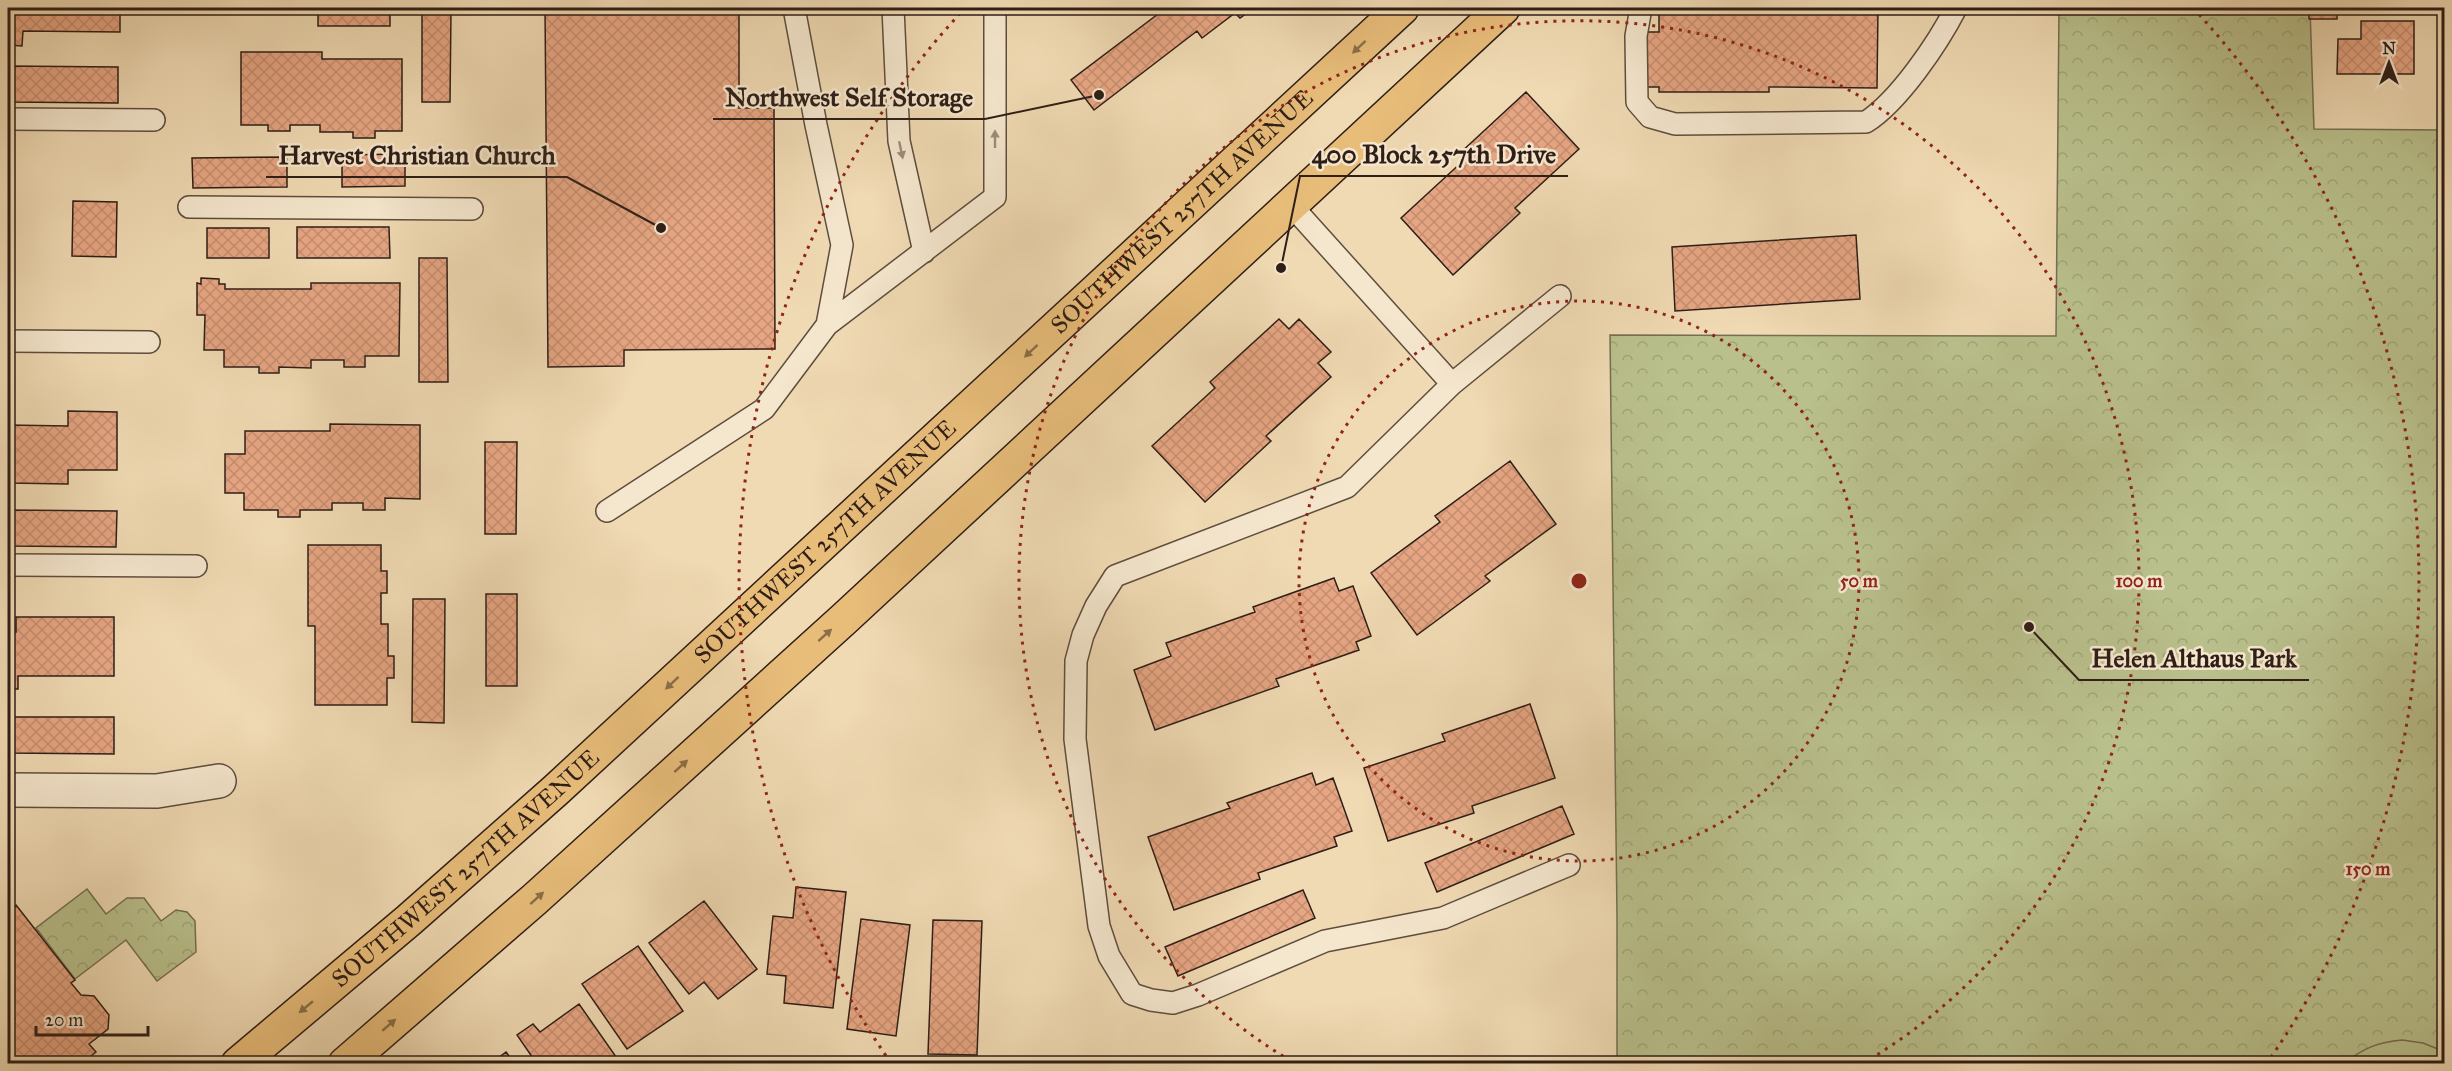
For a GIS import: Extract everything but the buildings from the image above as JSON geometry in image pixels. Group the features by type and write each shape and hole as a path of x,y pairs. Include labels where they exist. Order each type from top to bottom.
{"main road":[{"name":"SOUTHWEST 257TH AVENUE","path":"238,1064 409,920 556,790 1402,8"},
{"path":"345,1064 535,899 827,634 1503,8"}],"street":[{"path":"8,790 157,791 219,781"}],"lane":[{"path":"794,8 842,245 827,325"},
{"path":"893,8 899,141 924,252"},
{"path":"607,511 764,409 827,325 995,197 995,8"},
{"path":"1641,8 1636,36 1636,102 1650,117 1675,124 1866,122 1881,113 1901,91 1956,8"},
{"path":"8,120 154,120"},
{"path":"1290,204 1452,384"},
{"path":"189,207 472,209"},
{"path":"1560,296 1452,384 1347,487 1115,576 1096,606 1083,635 1076,662 1075,739 1099,926 1109,956 1132,994 1151,1000 1173,1003 1198,995 1325,941 1443,918 1569,865"},
{"path":"8,341 149,342"},
{"path":"8,565 196,566"}],"green space":[{"path":"2059,8 2310,8 2314,129 2444,130 2444,1063 1617,1063 1610,335 2056,336"},
{"path":"87,889 106,914 127,898 144,898 161,921 176,910 187,912 195,921 196,952 157,981 126,940 75,979 36,928"},
{"path":"2402,1040 2423,1043 2443,1051 2444,1063 2345,1063 2358,1053 2372,1047"}],"place":[{"name":"Northwest Self Storage","path":"1099,95"},
{"name":"Harvest Christian Church","path":"661,228"},
{"name":"400 Block 257th Drive","path":"1281,268"},
{"name":"Helen Althaus Park","path":"2029,627"}]}
